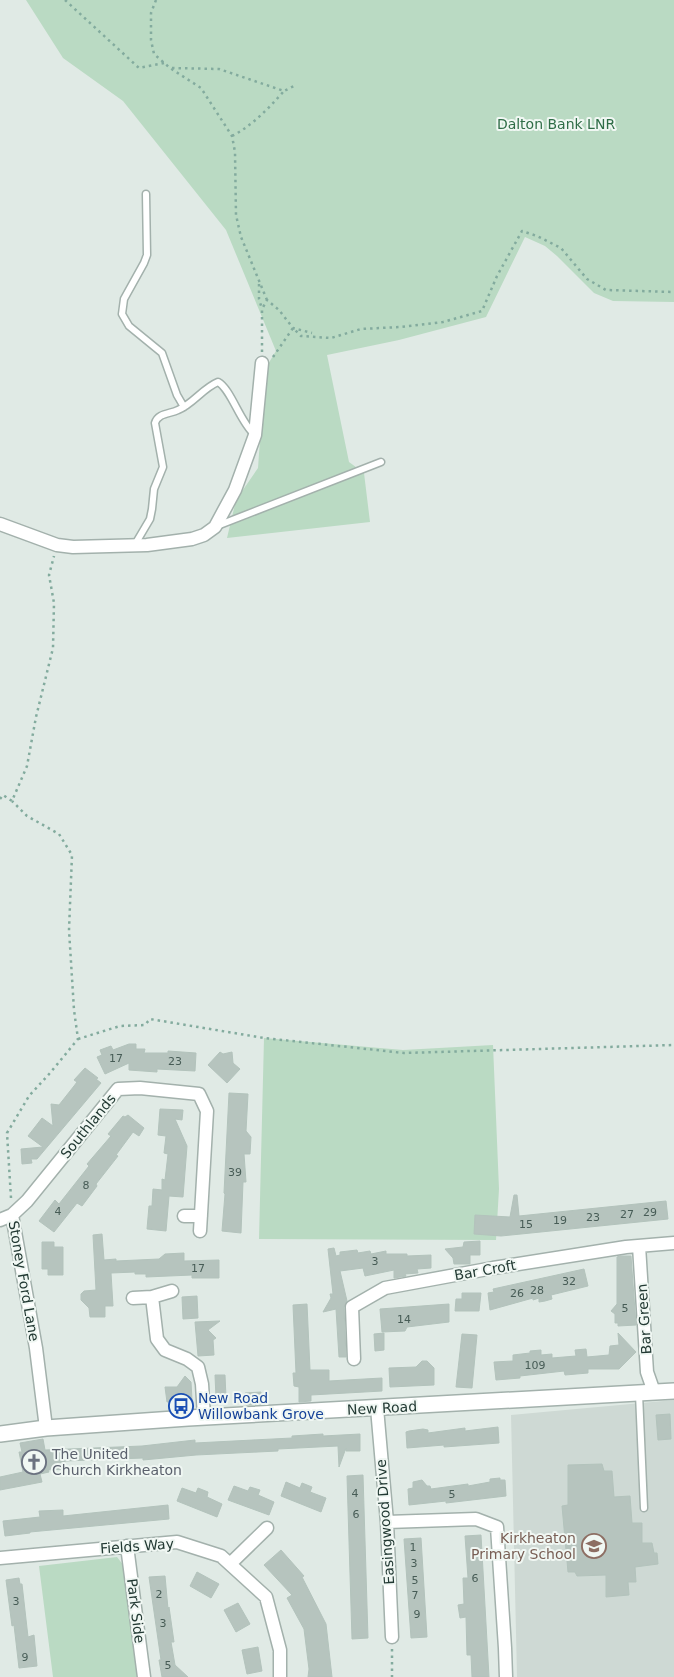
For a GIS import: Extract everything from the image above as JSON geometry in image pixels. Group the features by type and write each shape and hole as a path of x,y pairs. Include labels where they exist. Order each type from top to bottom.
{"street":[{"path":"0,524 57,545 136,546 192,539 204,535 215,527 235,490 255,435 262,369"},
{"name":"Southlands","path":"12,1215 27,1200 118,1090 140,1088 199,1094 207,1111 200,1231"},
{"path":"0,1220 12,1215"},
{"name":"Stoney Ford Lane","path":"12,1215 36,1348 46,1428"},
{"path":"184,1216 201,1216"},
{"name":"Bar Croft","path":"354,1359 352,1307 385,1288 493,1268 639,1246 674,1243"},
{"name":"Bar Green","path":"639,1246 647,1392"},
{"path":"133,1298 152,1297 172,1291"},
{"path":"152,1297 157,1339 165,1350 187,1359 198,1367 202,1384 204,1417"},
{"name":"New Road","path":"0,1434 46,1428 204,1417 674,1391"},
{"name":"Easingwood Drive","path":"377,1408 387,1522 392,1637"},
{"path":"387,1522 476,1519 497,1527 506,1677"},
{"path":"230,1564 267,1528"},
{"name":"Fields Way","path":"0,1558 177,1542 221,1556 266,1597 280,1650 280,1677"},
{"name":"Park Side","path":"127,1546 144,1677"}],"lane":[{"path":"146,194 147,255 124,299 122,314 129,326 162,353 177,395 184,407"},
{"path":"136,546 150,519 154,489 163,467 156,419 161,415 184,407 215,383 221,383 246,426 255,435"},
{"path":"215,527 381,462"},
{"path":"644,1508 647,1392"}],"path":[{"path":"64,0 139,68 165,63"},
{"path":"156,0 151,13 151,40 154,54 170,68 201,88 232,136 235,152 236,215 241,237 267,300 279,310 301,336 331,338 361,329 400,328 444,322 482,311 497,276 522,231 561,248 587,279 606,290 674,292"},
{"path":"170,68 219,68 284,91"},
{"path":"232,136 246,129 284,91 294,86"},
{"path":"259,283 259,299 262,309 262,369"},
{"path":"262,309 267,300"},
{"path":"293,328 312,333"},
{"path":"262,369 293,328"},
{"path":"12,801 27,766 36,717 53,648 54,603 48,575 57,545"},
{"path":"0,792 33,820 58,834 72,855 69,930 74,1010 78,1039 120,1026 145,1025 150,1019 264,1038 404,1053 674,1045"},
{"path":"0,799 3,795"},
{"name":"Stoney Ford Lane","path":"12,1215 7,1133 29,1096 78,1039"},
{"path":"392,1637 392,1677"}],"shaded area":[{"name":"Kirkheaton Primary School","path":"674,1400 674,1677 517,1677 511,1415"}],"green space":[{"name":"Dalton Bank LNR","path":"26,0 674,0 674,302 613,301 594,293 545,246 525,237 486,317 399,340 327,355 349,462 364,473 370,522 227,538 236,500 258,468 265,369 276,351 226,230 123,101 63,58"},
{"path":"264,1038 403,1050 493,1045 499,1189 496,1240 259,1239"},
{"path":"117,1557 124,1566 137,1677 53,1677 39,1566"}],"building":[{"path":"129,1044 136,1044 136,1049 145,1049 144,1053 168,1053 168,1051 196,1053 195,1071 157,1069 157,1072 129,1070 129,1063 105,1074 97,1057 102,1055 100,1050 111,1046 113,1050"},
{"path":"220,1052 223,1054 232,1052 233,1063 240,1069 227,1083 208,1065"},
{"path":"85,1068 98,1078 96,1079 101,1083 37,1159 31,1159 32,1163 22,1164 21,1149 43,1147 28,1136 42,1118 53,1126 51,1104 59,1105 77,1082 74,1080"},
{"path":"229,1093 248,1094 246,1131 251,1137 250,1154 244,1154 246,1182 243,1182 241,1233 222,1231"},
{"path":"160,1109 183,1110 182,1120 175,1119 187,1146 183,1197 169,1196 166,1231 147,1229 149,1206 152,1206 153,1189 162,1190 162,1179 165,1180 168,1154 164,1153 166,1136 158,1135"},
{"path":"128,1115 144,1128 139,1136 133,1132 82,1206 77,1203 54,1232 39,1221 55,1200 59,1204 89,1166 87,1164 111,1136 108,1134 123,1116"},
{"path":"514,1195 517,1195 519,1216 666,1201 668,1219 501,1236 474,1234 475,1215 510,1217"},
{"path":"102,1234 104,1260 159,1259 165,1254 184,1253 184,1261 219,1260 219,1278 192,1278 192,1275 146,1277 146,1274 135,1274 135,1272 111,1273 113,1306 105,1306 105,1317 90,1317 89,1308 81,1300 81,1294 84,1291 96,1290 93,1235"},
{"path":"480,1241 480,1255 470,1255 470,1264 454,1264 453,1258 445,1249 463,1247 464,1242"},
{"path":"42,1242 54,1242 54,1247 63,1247 63,1275 48,1275 48,1269 42,1269"},
{"path":"334,1248 336,1256 340,1255 340,1252 357,1250 358,1253 370,1251 371,1254 386,1251 386,1254 407,1254 407,1256 431,1255 431,1268 417,1269 418,1273 405,1274 406,1276 394,1278 394,1270 365,1276 363,1268 340,1271 347,1301 344,1307 346,1357 339,1357 336,1309 323,1312 331,1298 330,1294 333,1294 328,1249"},
{"path":"631,1256 636,1325 618,1326 618,1323 615,1323 615,1314 611,1311 617,1304 617,1257"},
{"path":"584,1269 588,1286 551,1295 552,1299 545,1301 539,1302 539,1298 533,1300 533,1298 490,1310 488,1293 494,1292 493,1289"},
{"path":"462,1293 481,1293 479,1311 455,1311 456,1299 462,1299"},
{"path":"197,1296 198,1318 183,1319 182,1297"},
{"path":"307,1304 310,1370 329,1370 329,1381 382,1378 382,1391 311,1395 311,1401 299,1402 299,1387 294,1386 293,1373 296,1373 293,1305"},
{"path":"449,1304 449,1322 407,1327 405,1331 382,1332 380,1309"},
{"path":"220,1321 208,1330 216,1338 213,1340 214,1355 198,1356 195,1322"},
{"path":"384,1333 384,1350 375,1351 374,1334"},
{"path":"618,1333 636,1352 619,1369 588,1369 588,1373 565,1375 564,1371 496,1380 494,1362 513,1361 513,1355 541,1350 541,1355 552,1354 552,1358 576,1356 575,1350 586,1349 587,1357 609,1355 610,1346 619,1345"},
{"path":"462,1334 477,1335 472,1388 456,1387"},
{"path":"422,1361 427,1361 434,1368 434,1385 390,1387 389,1368 416,1367"},
{"path":"215,1375 225,1375 226,1398 216,1398"},
{"path":"185,1376 191,1382 192,1400 167,1402 165,1387 177,1387"},
{"path":"261,1392 261,1404 246,1405 245,1393"},
{"path":"670,1414 671,1439 658,1440 656,1415"},
{"path":"498,1427 499,1443 407,1448 406,1432 409,1431 423,1429 428,1430 428,1433 465,1428 465,1431"},
{"path":"323,1434 323,1436 360,1434 360,1451 346,1451 346,1448 339,1467 338,1446 143,1460 143,1458 65,1461 65,1469 48,1470 49,1472 40,1474 42,1482 0,1490 0,1477 23,1472 19,1452 22,1452 20,1443 43,1439 45,1450 142,1446 195,1440 195,1443 292,1438 292,1436"},
{"path":"602,1464 604,1471 612,1471 614,1497 630,1496 632,1523 642,1523 642,1543 652,1543 654,1553 657,1553 658,1564 635,1567 636,1582 628,1582 629,1595 606,1597 606,1575 577,1576 575,1572 568,1572 562,1506 568,1505 568,1465"},
{"path":"363,1475 368,1638 352,1639 347,1476"},
{"path":"500,1478 500,1480 505,1480 506,1496 409,1505 408,1489 413,1488 413,1482 422,1480 431,1489 468,1484 468,1486"},
{"path":"286,1482 300,1488 302,1483 312,1487 310,1492 326,1498 321,1512 281,1496"},
{"path":"234,1486 248,1491 250,1487 260,1490 258,1495 274,1502 269,1515 228,1500"},
{"path":"182,1488 196,1493 198,1488 208,1492 207,1497 222,1504 217,1517 177,1501"},
{"path":"168,1505 169,1519 5,1536 3,1521 40,1517 39,1511 63,1510 63,1516"},
{"path":"481,1535 489,1677 472,1677 471,1655 467,1655 466,1617 460,1618 458,1605 464,1604 463,1578 468,1578 465,1536"},
{"path":"421,1538 427,1637 411,1638 404,1539"},
{"path":"281,1550 304,1576 302,1577 326,1624 332,1677 308,1677 309,1669 304,1629 287,1598 292,1595 264,1565"},
{"path":"197,1572 219,1584 211,1598 190,1586"},
{"path":"165,1576 174,1642 171,1642 175,1665 188,1677 162,1677 149,1577"},
{"path":"19,1578 20,1584 22,1584 28,1637 34,1635 37,1666 19,1668 6,1580"},
{"path":"238,1603 250,1624 236,1632 224,1610"},
{"path":"258,1647 262,1671 247,1674 242,1650"}],"place":[{"name":"New Road Willowbank Grove","path":"181,1406"},
{"name":"The United Church Kirkheaton","path":"34,1462"},
{"name":"Kirkheaton Primary School","path":"594,1546"}]}
